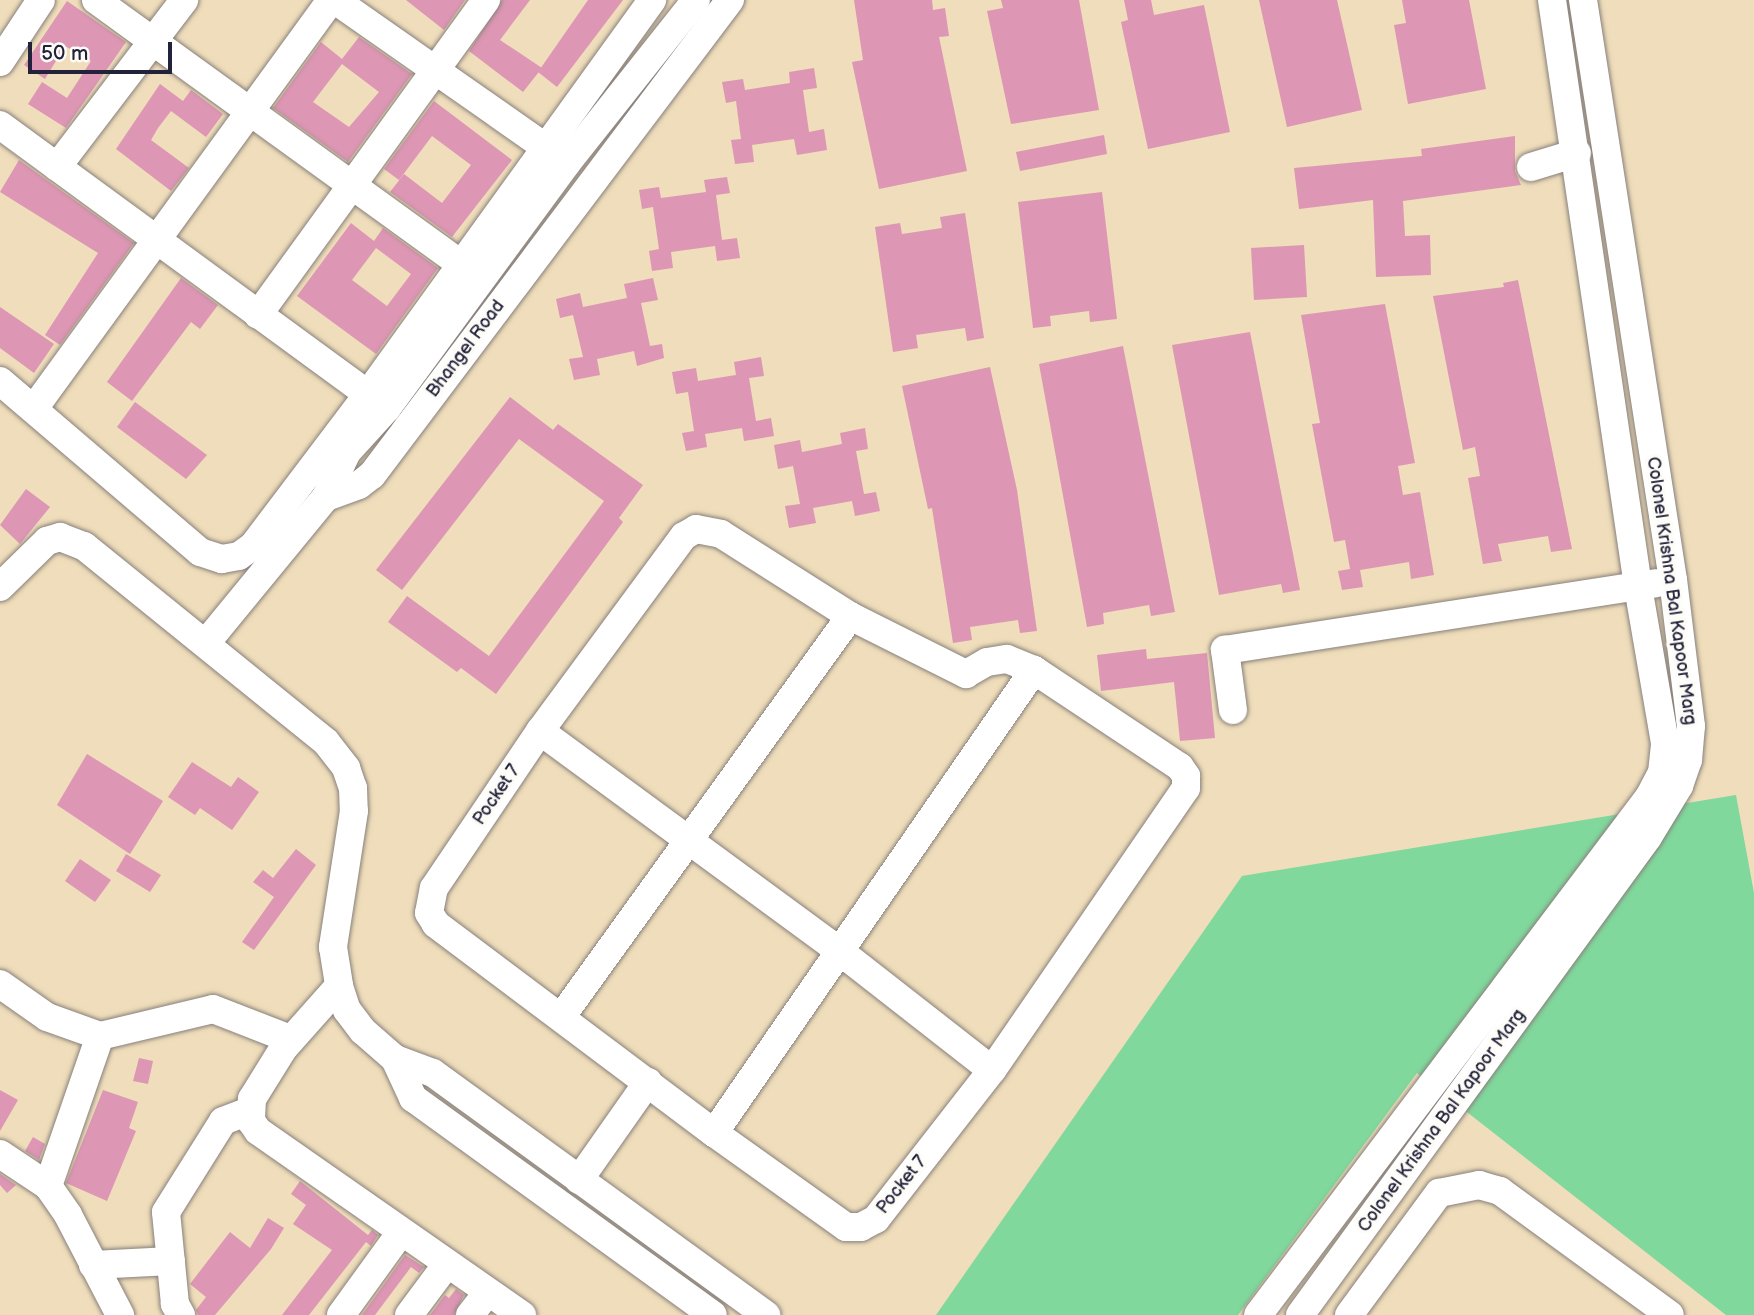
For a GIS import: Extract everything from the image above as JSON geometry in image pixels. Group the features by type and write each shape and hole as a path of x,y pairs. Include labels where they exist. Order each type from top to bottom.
{"street":[{"path":"0,62 41,0"},
{"path":"96,0 348,186 461,264"},
{"path":"57,167 184,0"},
{"path":"35,407 333,0 436,67 591,184"},
{"path":"258,315 348,186 486,0"},
{"path":"0,381 35,407 200,552 222,559 239,556 253,546 388,409 461,264 556,156 652,0"},
{"name":"Bhangel Road","path":"206,643 326,497 359,485 372,475 388,409 556,156 696,0"},
{"name":"Bhangel Road","path":"388,409 591,184 730,0"},
{"path":"1258,1315 1649,797 1662,774 1665,743 1637,586 1577,153 1552,0"},
{"name":"Colonel Krishna Bal Kapoor Marg","path":"1313,1310 1648,838 1679,786 1688,760 1691,726 1673,580 1583,0"},
{"path":"0,125 155,242 388,409"},
{"path":"1531,167 1577,153"},
{"name":"Pocket 7","path":"696,529 721,534 850,616 967,674 987,662 1007,659 1034,670 1180,766 1186,776 1186,788 992,1070 876,1219 861,1227 846,1227 714,1133 562,1016 436,924 429,903 434,888 540,731 684,537 696,529"},
{"path":"0,587 47,541 71,540 206,643 326,742 346,768 354,811 335,915 338,986 347,1010 363,1031 395,1059 433,1073 766,1315"},
{"path":"1233,710 1225,650 1673,580"},
{"path":"562,1016 850,616"},
{"path":"714,1133 842,953 1034,670"},
{"path":"540,731 842,953 992,1070"},
{"path":"0,984 47,1017 100,1035 213,1009 290,1039"},
{"path":"181,1315 174,1304 166,1212 223,1121 249,1111 290,1039 338,986"},
{"path":"48,1186 100,1035"},
{"path":"395,1059 413,1098 713,1315"},
{"path":"579,1180 648,1082"},
{"path":"249,1111 258,1131 522,1315"},
{"path":"0,1154 48,1186 120,1315"},
{"path":"1349,1315 1439,1193 1479,1185 1500,1191 1670,1315"},
{"path":"341,1315 401,1232"},
{"path":"93,1265 171,1261"},
{"path":"408,1315 447,1264"},
{"path":"470,1315 488,1292"}],"green space":[{"path":"1736,795 1754,893 1754,1315 1726,1315 1417,1073 1238,1315 936,1315 1242,876"}],"building":[{"path":"406,0 465,0 444,30"},
{"path":"502,0 530,0 500,40 542,68 523,92 469,51"},
{"path":"588,0 623,0 557,87 538,72"},
{"path":"854,0 932,0 933,10 945,8 949,36 939,37 967,171 879,189 852,62 863,60"},
{"path":"1001,0 1079,0 1099,110 1011,124 987,11 1003,8"},
{"path":"1124,0 1151,0 1154,15 1204,5 1230,132 1148,149 1121,22 1128,20"},
{"path":"1259,0 1337,0 1362,110 1287,127"},
{"path":"1402,0 1469,0 1486,89 1408,104 1394,25 1406,23"},
{"path":"67,1 126,42 66,128 28,104 42,82 67,98 91,61 65,46 45,79 24,65"},
{"path":"359,37 412,74 348,162 273,108 321,42 342,59","holes":["342,64 379,92 349,127 313,102"]},
{"path":"814,68 817,88 803,90 809,132 824,129 827,150 797,155 794,139 752,145 754,162 735,164 731,140 741,139 736,101 726,103 722,82 743,79 745,90 790,83 789,72"},
{"path":"160,84 183,101 191,90 223,114 206,137 171,111 158,128 151,140 189,168 171,191 116,149"},
{"path":"434,101 512,160 452,237 390,192 404,174 442,203 471,165 432,136 399,180 384,169"},
{"path":"1104,135 1107,154 1020,171 1016,152"},
{"path":"1515,136 1515,171 1521,185 1403,201 1405,236 1430,235 1431,275 1376,277 1373,200 1299,209 1294,168 1422,156 1421,149"},
{"path":"19,160 134,243 60,345 45,335 98,253 0,192"},
{"path":"727,177 730,193 716,195 722,240 737,238 740,258 717,261 715,246 671,252 673,268 652,271 649,251 659,249 653,207 642,209 639,190 659,187 661,198 706,192 704,180"},
{"path":"1102,192 1117,319 1090,322 1089,311 1050,316 1051,326 1033,328 1018,202"},
{"path":"965,213 984,338 967,341 965,328 916,335 918,348 893,352 875,227 900,223 902,234 942,228 940,217"},
{"path":"351,223 374,241 383,228 438,268 376,354 297,296","holes":["376,248 411,274 387,306 352,280"]},
{"path":"1304,245 1307,297 1254,300 1251,248"},
{"path":"181,278 218,305 200,329 191,322 132,401 107,382"},
{"path":"653,278 658,300 641,303 650,346 662,344 664,358 637,366 634,351 597,359 600,375 574,380 569,359 583,357 573,315 560,318 556,299 580,293 583,307 627,298 624,284"},
{"path":"1518,280 1572,549 1551,552 1548,536 1498,544 1502,561 1483,564 1468,478 1480,476 1475,447 1463,450 1433,296 1504,287 1503,283"},
{"path":"1385,304 1415,463 1398,466 1403,495 1420,492 1434,575 1411,579 1409,562 1360,570 1363,587 1342,590 1338,571 1350,569 1345,540 1334,542 1312,424 1320,423 1301,315"},
{"path":"0,307 54,344 34,373 0,348"},
{"path":"1250,332 1300,590 1283,593 1281,584 1219,595 1172,345"},
{"path":"1123,346 1175,612 1151,616 1149,605 1103,613 1104,624 1087,627 1039,364"},
{"path":"761,357 764,376 749,378 756,421 771,418 774,436 744,441 742,428 705,434 707,447 686,451 682,433 694,431 688,392 676,394 672,372 696,368 698,381 736,375 734,362"},
{"path":"990,367 1017,490 1037,631 1020,633 1018,620 970,627 972,640 953,643 932,508 928,509 902,386"},
{"path":"510,397 553,430 558,424 643,485 619,518 623,522 496,694 461,668 457,672 388,622 407,596 489,656 604,501 519,439 402,590 376,570"},
{"path":"135,402 207,455 186,479 117,427"},
{"path":"865,428 868,449 856,451 864,494 876,492 880,511 855,516 852,501 813,508 816,523 789,528 785,506 800,504 793,466 778,469 774,445 800,440 802,452 842,444 840,433"},
{"path":"26,489 50,507 20,544 0,525"},
{"path":"1146,649 1147,659 1207,653 1215,738 1180,741 1174,682 1101,691 1097,655"},
{"path":"87,754 163,801 130,854 57,805"},
{"path":"192,762 231,787 238,777 259,792 232,830 200,808 195,815 168,797"},
{"path":"296,849 316,865 254,950 242,942 274,897 253,882 263,870 273,878"},
{"path":"126,854 161,875 150,892 116,871"},
{"path":"80,859 111,880 95,902 65,881"},
{"path":"139,1058 153,1061 148,1084 133,1081"},
{"path":"0,1090 18,1100 0,1131"},
{"path":"103,1090 138,1102 129,1128 136,1131 107,1201 66,1183"},
{"path":"33,1137 45,1144 39,1160 25,1151"},
{"path":"0,1174 16,1185 7,1193 0,1185"},
{"path":"300,1181 368,1235 372,1230 378,1235 371,1246 366,1242 309,1315 282,1315 332,1250 293,1224 306,1205 291,1194"},
{"path":"268,1218 284,1228 271,1249 215,1315 198,1315 196,1310 206,1297 190,1284 230,1232 250,1248"},
{"path":"405,1255 424,1267 419,1273 411,1267 375,1315 362,1315"},
{"path":"456,1289 464,1295 454,1315 430,1315 445,1295 449,1298"}]}
